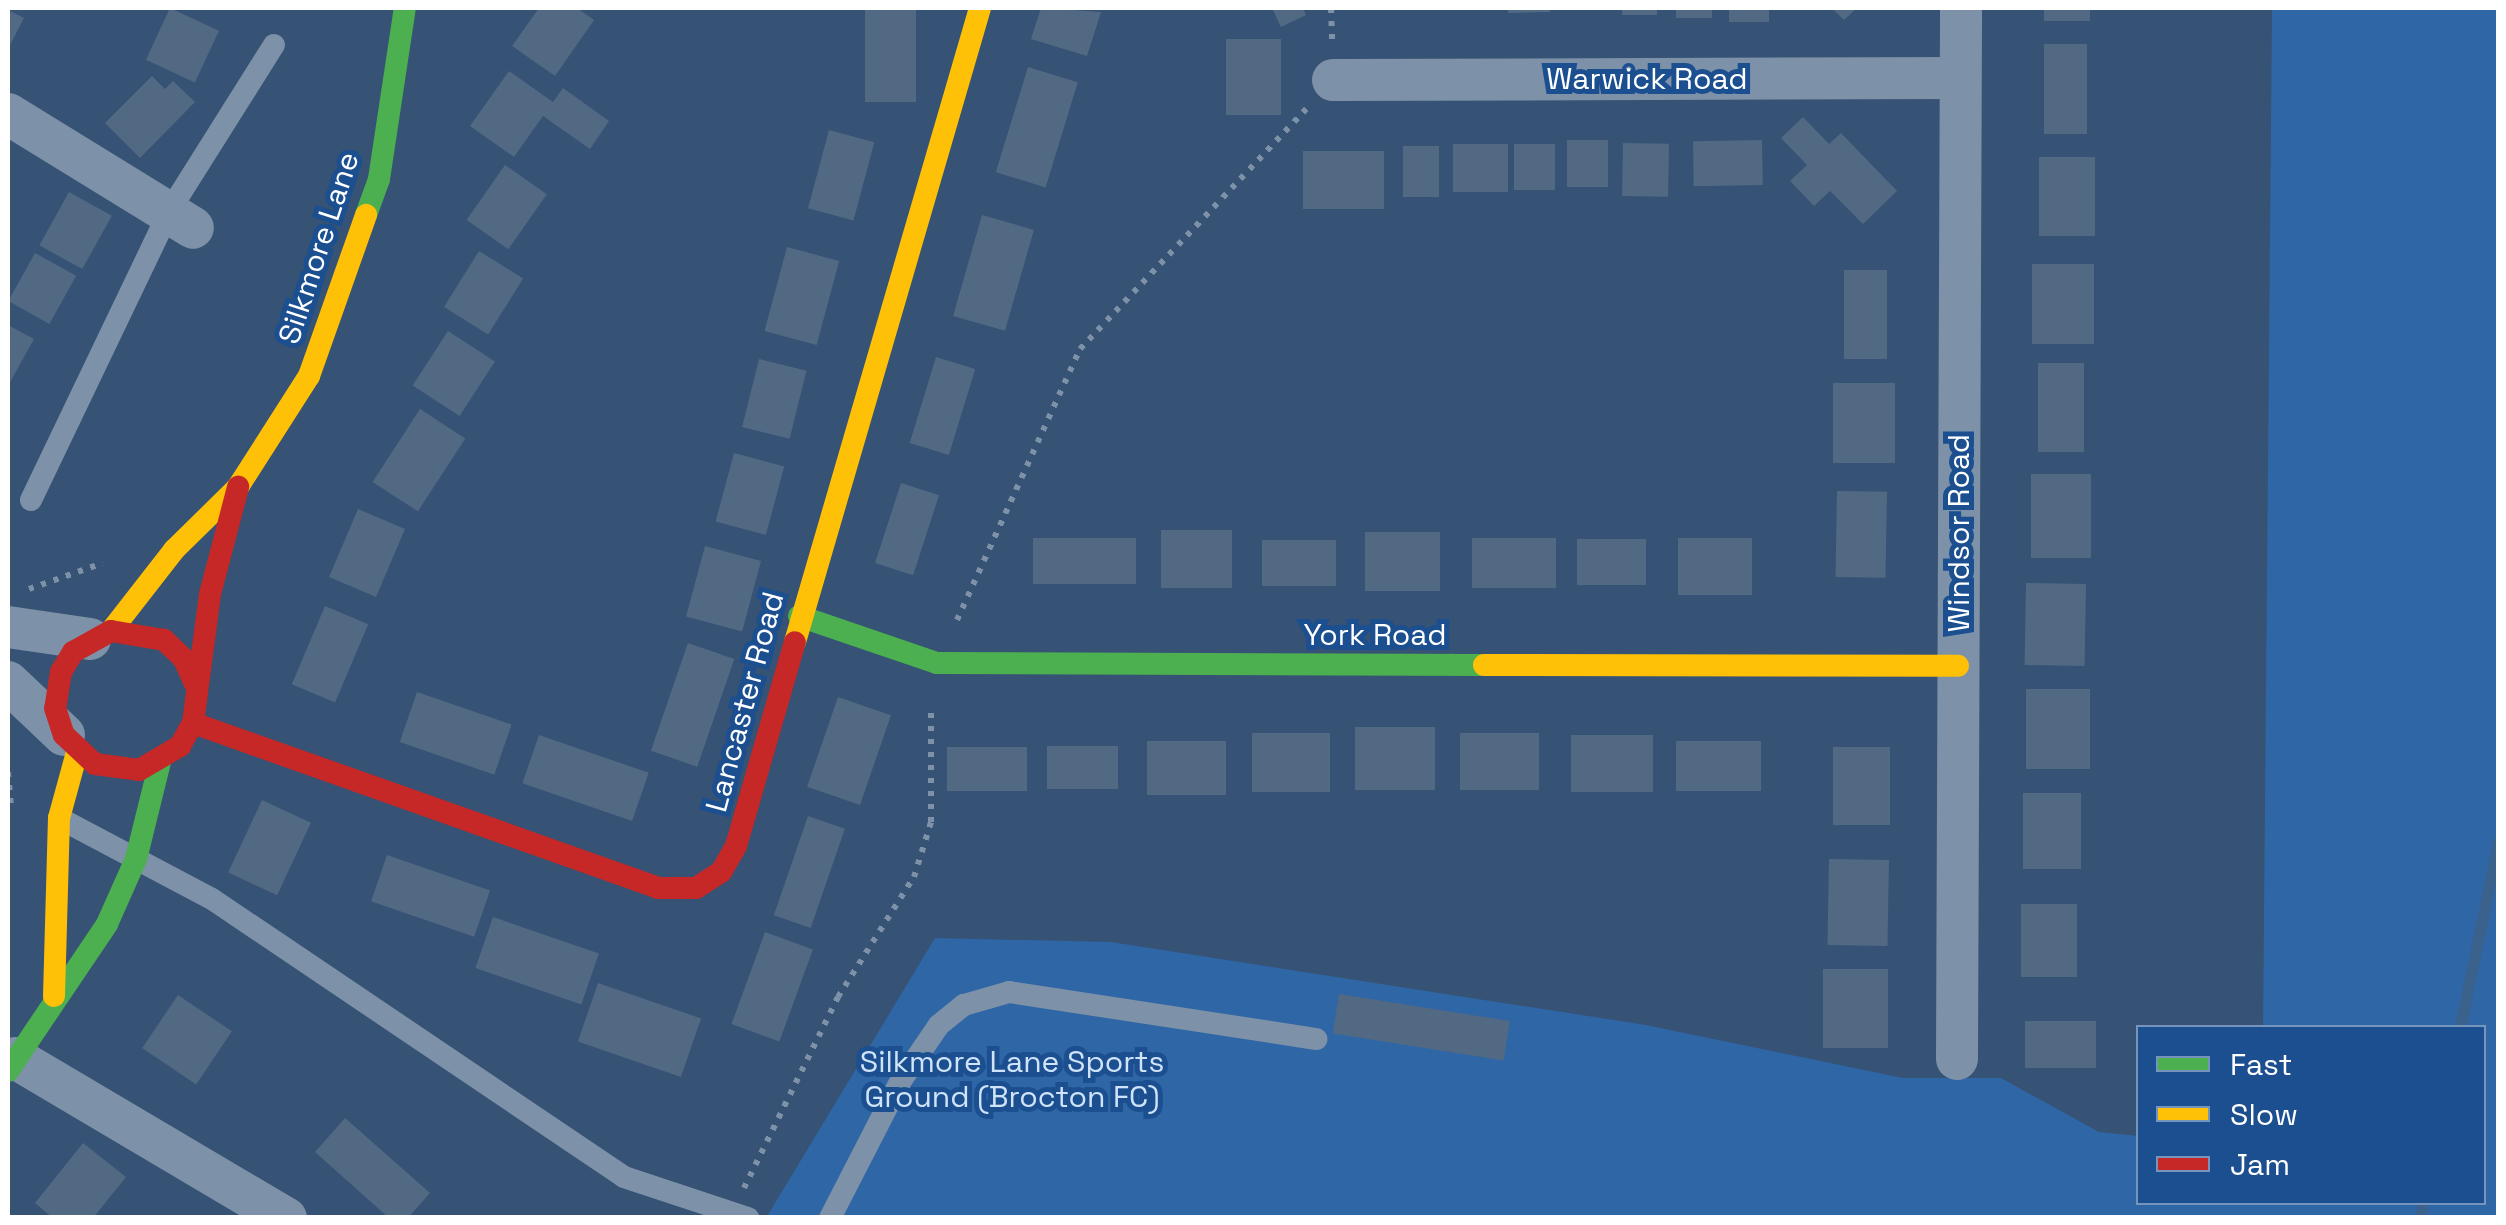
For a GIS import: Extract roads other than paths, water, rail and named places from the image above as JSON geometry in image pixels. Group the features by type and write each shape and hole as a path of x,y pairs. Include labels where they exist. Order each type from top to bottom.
{"street":[{"name":"Silkmore Lane","path":"54,996 59,818 70,743 55,708 61,672 101,635 174,550 238,487 308,376 379,179 405,8"},
{"name":"Lancaster Road","path":"193,723 658,888 696,888 721,872 736,846 799,616 980,8"},
{"name":"Windsor Road","path":"1957,1059 1961,8"},
{"name":"Warwick Road","path":"1333,80 1960,78"},
{"path":"8,114 182,219"},
{"name":"Silkmore Lane","path":"193,723 195,684 238,487"},
{"name":"York Road","path":"799,616 937,663 1958,666"},
{"path":"15,628 101,635 138,631 164,640 184,660 195,684"},
{"path":"8,682 70,743 116,770 160,762"},
{"path":"193,723 160,762 136,859 108,924 54,996 11,1064 286,1218"}],"lane":[{"path":"31,500 274,45"},
{"path":"59,818 228,910 624,1177 740,1215"},
{"path":"830,1218 900,1082 939,1026 964,1005 1009,992 1316,1039"}],"waterway":[{"path":"2461,1025 2498,842"},
{"path":"2420,1218 2422,1205"}],"park label":[{"name":"Silkmore Lane Sports Ground (Brocton FC)","path":"1012,1079"}]}
